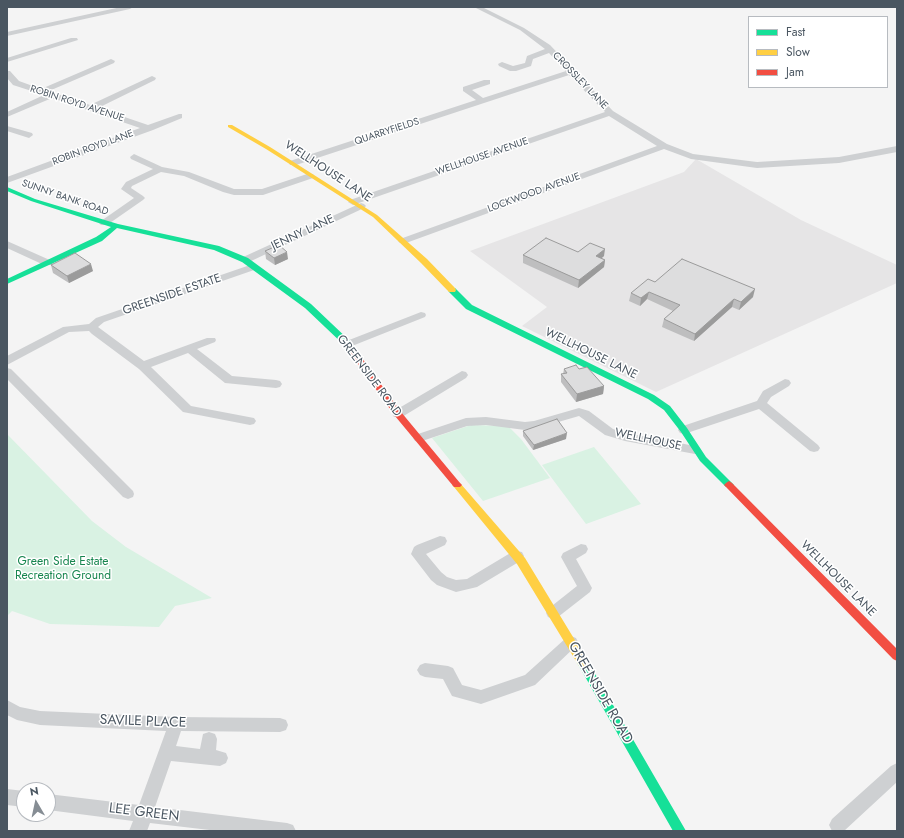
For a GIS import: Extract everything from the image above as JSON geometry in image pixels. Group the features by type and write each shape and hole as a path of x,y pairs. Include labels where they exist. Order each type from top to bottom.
{"street":[{"path":"7,34 130,7"},
{"name":"CROSSLEY LANE","path":"477,7 522,29 550,50 610,113 664,146 691,156 757,165 839,160 897,149"},
{"path":"7,60 74,40"},
{"path":"502,64 513,69 528,64 530,58 550,50"},
{"path":"41,92 111,61"},
{"name":"QUARRYFIELDS","path":"293,163 571,72"},
{"name":"ROBIN ROYD AVENUE","path":"7,73 16,84 150,128"},
{"path":"91,108 152,78"},
{"path":"482,101 466,89 487,82"},
{"path":"7,115 51,95"},
{"name":"WELLHOUSE AVENUE","path":"357,204 610,113"},
{"name":"ROBIN ROYD LANE","path":"7,180 180,116"},
{"name":"WELLHOUSE LANE","path":"230,126 293,163 310,176 375,216 403,241 469,307 651,397 667,408 684,430 702,459 897,656"},
{"path":"7,128 29,135"},
{"name":"LOCKWOOD AVENUE","path":"403,241 664,146"},
{"path":"134,157 160,169 186,174 226,190 248,193 274,190 310,176"},
{"path":"104,223 140,198 126,189 129,184 160,169"},
{"name":"SUNNY BANK ROAD","path":"7,189 33,200 116,226"},
{"name":"JENNY LANE","path":"245,260 357,204"},
{"path":"7,282 99,239 116,226"},
{"name":"GREENSIDE ROAD","path":"116,226 216,248 245,260 308,306 348,344 398,414 517,556 571,642 680,831"},
{"path":"7,244 48,263"},
{"name":"GREENSIDE ESTATE","path":"7,361 67,329 92,326 100,320 253,267"},
{"path":"348,344 421,316"},
{"path":"92,326 96,332 143,366 188,409 250,421"},
{"path":"143,366 212,340"},
{"path":"190,349 229,380 276,384"},
{"path":"7,372 128,494"},
{"path":"398,414 462,375"},
{"path":"684,430 761,404 767,394 785,384"},
{"path":"761,404 814,448"},
{"name":"WELLHOUSE","path":"419,438 466,422 486,421 526,426 579,412 585,414 609,432 625,437 696,450"},
{"path":"440,541 422,548 418,554 436,576 442,581 456,586 472,583 517,556"},
{"path":"553,613 585,588 568,557 581,549"},
{"path":"425,670 448,673 457,691 481,697 530,680 571,642"},
{"name":"SAVILE PLACE","path":"7,707 17,713 40,718 176,724 280,725"},
{"path":"138,831 176,724"},
{"path":"166,753 213,757 209,739"},
{"path":"838,825 897,771"},
{"name":"LEE GREEN","path":"56,803 144,813 259,829 287,831"}],"shaded area":[{"path":"696,159 801,220 897,265 897,283 656,392 522,326 547,307 470,251 684,172"}],"green space":[{"path":"471,425 508,426 521,439 550,478 483,501 432,438"},
{"name":"Green Side Estate Recreation Ground","path":"7,434 92,521 126,547 212,598 175,606 159,627 50,624 12,611 7,616"},
{"path":"594,447 641,504 586,524 542,465"}],"building":[{"path":"546,238 578,252 590,243 605,249 596,256 605,260 579,280 523,255"},
{"path":"279,245 287,252 274,258 265,251"},
{"path":"75,253 91,264 67,276 51,265"},
{"path":"682,259 755,289 741,302 734,299 695,334 664,319 680,305 649,292 641,298 631,293 648,279 655,282"},
{"path":"576,365 579,369 587,367 604,386 577,394 561,374 567,373 564,369"},
{"path":"557,419 567,433 534,445 523,431"}],"traffic: fast":[{"path":"7,189 33,200 116,226 216,248 245,260 308,306 348,344 354,353"},
{"path":"7,282 99,239 116,226"},
{"path":"452,290 469,307 651,397 667,408 684,430 703,459 729,485"},
{"path":"583,663 680,831"}],"traffic: slow":[{"path":"230,126 268,148 375,216 424,261 452,290"},
{"path":"457,485 521,561 583,663"}],"traffic: jam":[{"path":"354,353 398,414 457,485"},
{"path":"729,485 897,656"}]}
